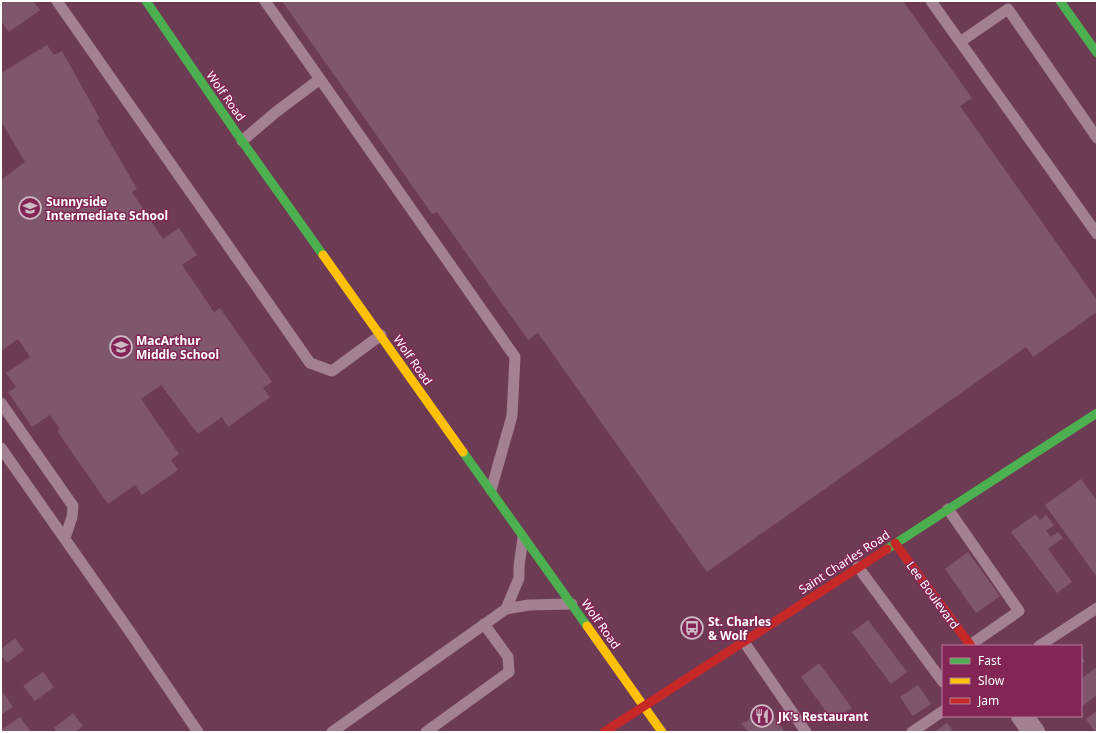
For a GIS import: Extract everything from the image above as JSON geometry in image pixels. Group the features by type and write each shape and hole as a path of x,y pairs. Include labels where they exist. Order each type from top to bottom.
{"street":[{"name":"Wolf Road","path":"146,1 242,140 662,732"},
{"path":"1060,1 1097,53"},
{"name":"Saint Charles Road","path":"604,732 1097,413"},
{"name":"Lee Boulevard","path":"895,543 969,645"},
{"path":"1023,717 1034,732"}],"lane":[{"path":"57,1 310,364 332,371 381,335"},
{"path":"265,1 515,357 512,416 491,490"},
{"path":"931,1 1097,234"},
{"path":"960,42 1008,9 1097,138"},
{"path":"242,140 320,78"},
{"path":"1,402 73,506 72,517 65,538"},
{"path":"1,448 65,538 198,732"},
{"path":"948,509 1019,611 971,645"},
{"path":"506,609 519,578 523,536"},
{"path":"858,567 942,681"},
{"path":"332,732 506,609 529,605 572,604"},
{"path":"1041,645 1097,608"},
{"path":"426,732 509,672 508,657 484,624"},
{"path":"744,642 806,732"},
{"path":"912,732 942,712"}],"building":[{"path":"1,1 33,1 40,10 9,32 1,21"},
{"path":"282,1 903,1 972,98 960,106 1097,300 1097,312 1033,357 1026,347 707,572 538,333 528,340 437,212 432,214"},
{"path":"47,45 54,55 62,51 100,119 97,120 137,189 132,192 163,239 179,228 197,255 182,265 214,312 220,308 272,382 263,388 270,397 228,427 222,417 198,434 161,385 141,399 179,454 171,460 178,470 142,495 135,485 108,504 57,431 60,429 50,415 32,427 8,392 16,387 6,373 30,357 18,339 1,351 1,180 25,162 1,121 1,73"},
{"path":"1081,479 1097,501 1097,577 1045,505"},
{"path":"1036,514 1040,520 1046,515 1054,525 1046,531 1051,537 1058,532 1063,538 1048,549 1072,582 1057,593 1011,532"},
{"path":"968,552 1000,596 976,613 945,569"},
{"path":"868,620 907,672 891,684 852,632"},
{"path":"15,638 24,650 7,663 1,655 1,649"},
{"path":"1082,656 1085,661 1082,663"},
{"path":"819,663 852,708 833,721 801,677"},
{"path":"1095,668 1097,672 1097,695 1082,706 1082,678"},
{"path":"43,672 54,687 35,701 23,686"},
{"path":"918,685 931,704 913,716 900,697"},
{"path":"1,690 13,707 1,715"},
{"name":"JK's Restaurant","path":"767,707 785,732 748,732 741,723 748,721 752,712 762,711"},
{"path":"1097,711 1097,732 1095,732 1086,719"},
{"path":"73,713 83,726 75,732 57,732 54,728"},
{"path":"20,717 31,732 1,732 1,730"},
{"path":"947,723 954,732 934,732"}],"traffic: fast":[{"path":"146,1 242,141 323,255"},
{"path":"1060,1 1097,53"},
{"path":"887,549 1097,413"},
{"path":"463,452 587,626"}],"traffic: slow":[{"path":"323,255 463,452"},
{"path":"587,626 662,732"}],"traffic: jam":[{"path":"895,543 970,645"},
{"path":"604,732 887,549"}],"place":[{"name":"Sunnyside Intermediate School","path":"30,208"},
{"name":"MacArthur Middle School","path":"121,347"},
{"name":"St. Charles & Wolf","path":"692,628"},
{"name":"JK's Restaurant","path":"762,716"}]}
